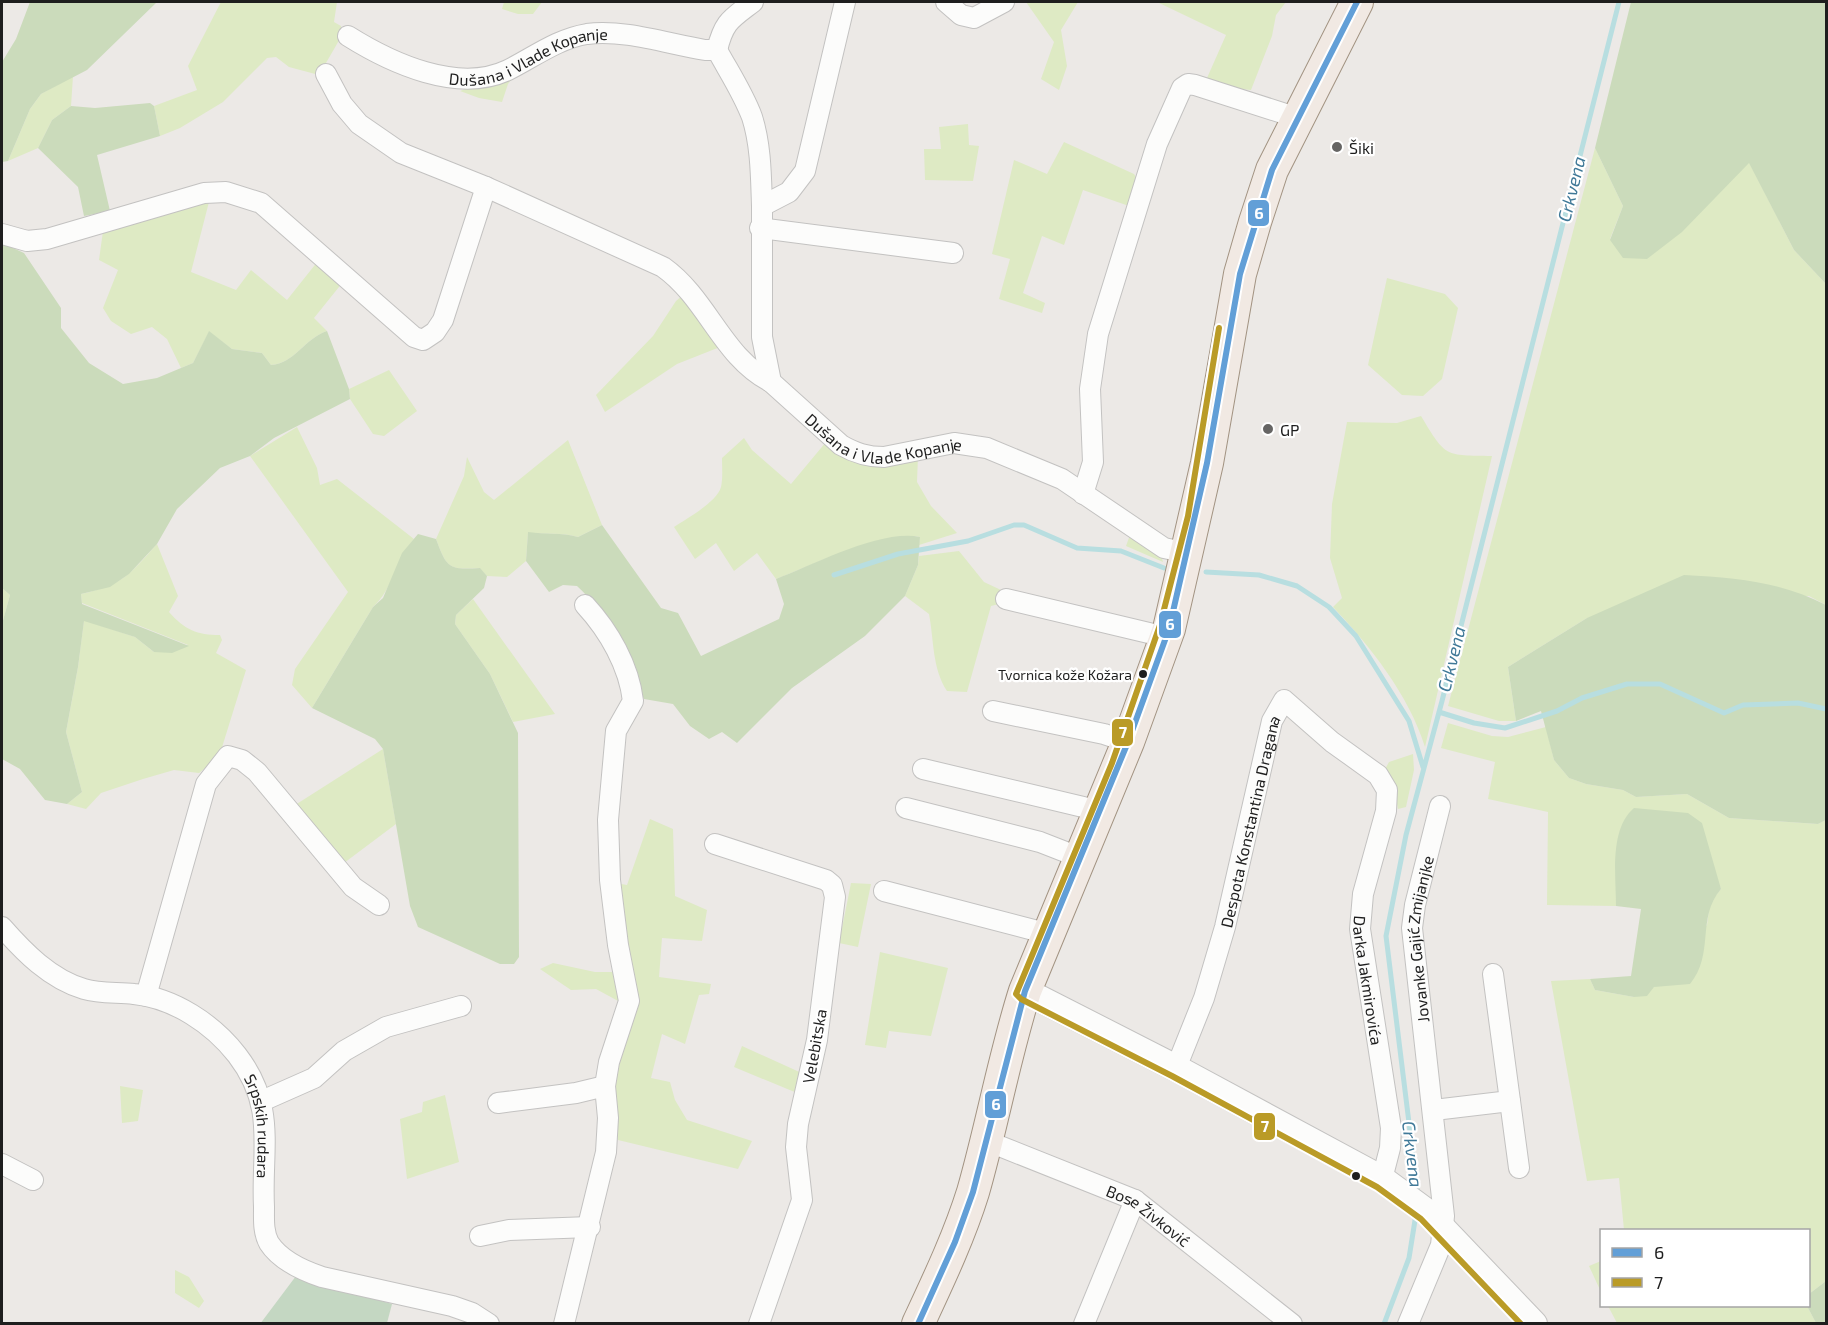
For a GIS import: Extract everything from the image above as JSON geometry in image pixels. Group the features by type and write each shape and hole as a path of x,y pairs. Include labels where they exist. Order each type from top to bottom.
{"main road":[{"path":"918,1323 956,1237 972,1193 1013,1027 1025,991 1101,812 1165,639 1188,554 1207,464 1240,274 1272,170 1357,2"}],"street":[{"path":"753,2 728,21 722,29 717,50 742,96 754,125 760,160 762,337 771,382"},
{"path":"762,206 789,192 805,171 845,2"},
{"path":"946,2 962,15 974,18 1004,2"},
{"name":"Dušana i Vlade Kopanje","path":"348,36 402,63 465,80 485,78 507,71 556,44 589,34 623,36 717,50"},
{"name":"Dušana i Vlade Kopanje","path":"326,74 342,104 359,124 401,153 486,187 663,267 683,283 695,297 741,363 771,382 852,452 884,457 935,445 975,445 1028,463 1062,479 1164,548 1188,554"},
{"path":"1083,494 1093,462 1090,388 1098,334 1157,144 1182,88 1188,84 1195,85 1298,118"},
{"path":"2,234 27,241 47,239 204,193 226,192 246,196 276,215 414,338 423,340 435,332 443,320 486,187"},
{"path":"760,228 953,253"},
{"path":"1006,599 1153,634 1165,639"},
{"path":"564,1323 590,1227 606,1152 608,1118 605,1086 609,1062 629,1001 618,945 610,880 608,820 616,731 633,701 627,678 608,632 585,605"},
{"name":"Despota Konstantina Dragana","path":"1176,1068 1204,998 1225,927 1272,721 1277,709 1284,700 1332,742 1378,775 1385,784"},
{"path":"993,711 1128,741"},
{"path":"146,996 206,784 228,756 242,760 257,772 353,887 379,905"},
{"path":"924,769 1101,812"},
{"name":"Darka Jakmirovića","path":"1382,1179 1390,1148 1391,1128 1360,929 1363,894 1386,812 1388,796 1385,784"},
{"name":"Jovanke Gajić Zmijanjke","path":"1408,1323 1441,1245 1426,1213 1444,1203 1412,916 1440,806"},
{"path":"906,808 1040,842 1081,858"},
{"name":"Velebitska","path":"715,844 826,880 832,885 835,897 818,1040 798,1124 796,1147 802,1200 759,1323"},
{"path":"884,891 1049,934"},
{"name":"Srpskih rudara","path":"2,927 48,971 73,985 86,990 146,996 201,1019 217,1032 238,1056 262,1101 266,1148 263,1195 265,1232 276,1251 303,1270 322,1277 452,1306 472,1313 489,1323"},
{"path":"1493,974 1519,1168"},
{"path":"1025,991 1176,1068 1382,1179 1426,1213 1534,1323"},
{"path":"262,1101 314,1078 344,1051 386,1027 461,1006"},
{"path":"498,1102 576,1093 605,1086"},
{"path":"1434,1110 1510,1101"},
{"name":"Bose Živković","path":"985,1143 997,1145 1135,1200 1292,1323"},
{"path":"2,1164 33,1180"},
{"path":"1084,1323 1135,1200"},
{"path":"480,1236 509,1230 590,1227"}],"green space":[{"path":"30,2 157,2 87,70 41,94 30,109 8,161 2,162 2,62 16,39"},
{"path":"221,2 337,2 334,22 341,26 341,37 319,75 289,67 276,57 267,58 223,102 180,128 160,136 154,106 197,90 188,66"},
{"path":"504,2 542,2 533,14 518,14 502,9"},
{"path":"1026,2 1078,2 1061,30 1067,66 1059,90 1041,79 1054,42"},
{"path":"1157,2 1286,2 1276,15 1272,36 1251,90 1231,88 1207,78 1226,35"},
{"path":"1631,2 1826,2 1826,284 1794,250 1749,163 1682,232 1647,259 1623,258 1610,240 1623,206 1595,148"},
{"path":"519,70 508,84 502,102 479,98 460,91"},
{"path":"73,76 71,106 52,120 38,148 8,161 30,109 41,94"},
{"path":"150,103 154,106 160,136 97,155 110,211 84,216 78,187 38,148 52,120 71,106 95,108"},
{"path":"968,124 969,145 979,146 973,181 925,180 924,149 941,149 939,127"},
{"path":"1064,142 1134,174 1137,179 1129,206 1083,190 1064,245 1042,236 1023,293 1045,303 1042,313 999,299 1010,259 992,254 1014,160 1047,174"},
{"path":"1595,148 1623,206 1610,239 1749,162 1794,250 1826,284 1826,605 1809,596 1587,618 1508,667 1516,721 1499,721 1448,706"},
{"path":"210,198 191,272 236,290 251,270 287,300 318,261 343,282 314,318 327,331 319,334 293,356 279,364 271,365 262,353 232,349 209,332 193,363 181,368 167,339 152,327 131,334 111,321 103,308 118,270 99,260 103,231"},
{"path":"2,243 24,253 61,308 61,328 89,363 123,384 157,378 193,363 209,331 232,349 262,353 271,365 279,364 293,356 312,339 327,331 349,389 350,399 274,438 250,456 220,468 177,509 157,544 129,574 110,587 81,594 82,604 189,646 172,653 154,652 135,637 84,621 66,732 82,792 67,804 45,800 20,769 2,759 2,624 10,595 2,588"},
{"path":"1387,278 1445,294 1458,308 1442,379 1423,396 1402,395 1368,365"},
{"path":"684,294 720,347 677,364 605,412 596,395 653,336 676,301"},
{"path":"389,370 417,411 384,436 373,434 350,399 349,389"},
{"path":"1421,416 1436,440 1448,451 1455,454 1492,456 1425,747 1399,690 1361,638 1333,607 1342,598 1330,558 1332,504 1347,422 1397,423"},
{"path":"297,427 317,468 320,485 337,479 414,539 402,556 385,592 373,607 312,708 292,685 295,669 348,592 250,456"},
{"path":"744,438 752,450 791,484 826,442 864,465 874,466 918,456 917,482 931,506 957,533 919,545 920,537 905,536 887,539 848,550 776,579 757,553 734,571 716,543 695,559 674,527 700,510 718,493 722,480 722,458"},
{"path":"568,440 602,525 578,537 528,533 526,561 507,577 487,576 479,568 461,568 450,565 443,556 436,539 464,476 467,457 484,492 494,500"},
{"path":"602,525 661,608 678,613 701,656 779,619 784,604 776,579 828,557 886,538 920,537 918,565 905,596 865,636 792,688 737,743 722,732 709,739 690,726 673,704 644,699 616,638 589,598 577,586 563,585 549,592 526,561 528,532 578,537"},
{"path":"418,534 436,539 443,556 450,565 461,568 480,568 487,576 484,588 456,615 455,624 490,674 518,733 519,957 514,964 500,964 418,927 410,906 383,749 375,739 312,708 373,607 383,598 402,553"},
{"path":"1130,535 1161,555 1163,562 1126,546"},
{"path":"157,544 178,596 169,612 180,623 192,630 220,635 222,640 216,653 246,670 219,757 199,773 174,770 101,793 86,809 67,804 82,792 66,732 84,620 135,637 154,652 188,645 82,603 81,594 107,586 125,577"},
{"path":"959,551 984,582 1001,590 1003,603 991,606 967,692 947,691 936,663 929,614 905,596 918,565 919,556"},
{"path":"1684,575 1757,582 1809,597 1826,605 1826,820 1818,824 1729,818 1687,794 1636,797 1623,790 1586,784 1569,778 1554,760 1541,711 1516,721 1508,667 1587,618"},
{"path":"2,588 10,595 2,624"},
{"path":"473,599 555,714 513,722 490,674 455,624 456,615"},
{"path":"1448,723 1492,736 1508,737 1546,727 1554,760 1569,778 1586,784 1623,790 1636,797 1687,794 1729,818 1818,824 1826,820 1826,1281 1810,1293 1810,1229 1624,1229 1619,1178 1587,1181 1551,981 1590,979 1595,990 1634,997 1654,987 1707,925 1710,902 1721,889 1714,872 1616,852 1616,906 1547,905 1548,812 1488,799 1495,762 1441,748"},
{"path":"383,749 396,824 340,866 292,807"},
{"path":"1413,754 1414,770 1406,807 1398,809 1394,789 1383,773 1389,762"},
{"path":"1634,808 1688,813 1702,823 1721,889 1709,912 1702,961 1690,984 1654,987 1647,996 1634,997 1595,990 1590,979 1631,976 1641,909 1616,906 1615,868 1617,841 1621,828 1626,817"},
{"path":"650,819 673,829 675,896 707,910 702,941 662,938 659,977 711,984 709,994 699,995 685,1044 662,1034 651,1078 670,1082 675,1100 687,1120 752,1141 738,1169 618,1140 615,1084 618,1060 638,1006 615,883 627,885"},
{"path":"851,883 871,884 858,947 839,943"},
{"path":"880,952 948,968 931,1036 889,1031 886,1048 865,1045"},
{"path":"553,963 595,972 615,972 620,1002 596,989 571,990 540,969"},
{"path":"742,1046 806,1075 797,1093 734,1067"},
{"path":"120,1086 143,1090 138,1121 122,1123"},
{"path":"445,1095 459,1162 407,1179 400,1119 422,1112 423,1102"},
{"path":"1600,1261 1600,1290 1589,1266"},
{"path":"175,1270 189,1277 204,1301 199,1308 175,1293"},
{"path":"296,1276 392,1304 387,1323 260,1324"},
{"path":"1826,1281 1826,1323 1816,1323 1808,1307 1810,1307 1810,1293"},
{"path":"1609,1307 1808,1307 1816,1323 1617,1323"}],"waterway":[{"name":"Crkvena","path":"1418,1196 1386,936 1406,835 1619,2"},
{"path":"834,575 898,554 968,541 1014,525 1024,525 1077,548 1121,551 1164,568"},
{"path":"1206,572 1259,575 1297,586 1329,607 1356,636 1409,721 1423,767"},
{"path":"1439,712 1474,723 1505,728 1557,711 1582,698 1627,684 1660,684 1724,713 1743,705 1798,703 1826,709"},
{"name":"Crkvena","path":"1384,1324 1409,1258 1416,1214"}],"transit line":[{"name":"6","path":"918,1324 955,1242 973,1192 1025,991 1128,742 1169,629 1207,463 1240,274 1272,170 1357,2"},
{"name":"7","path":"1219,328 1188,516 1160,625 1112,763 1016,994 1021,999 1172,1076 1377,1187 1421,1219 1521,1324"}],"place":[{"name":"Šiki","path":"1337,147"},
{"name":"GP","path":"1268,429"},
{"name":"Tvornica kože Kožara","path":"1143,674"}]}
